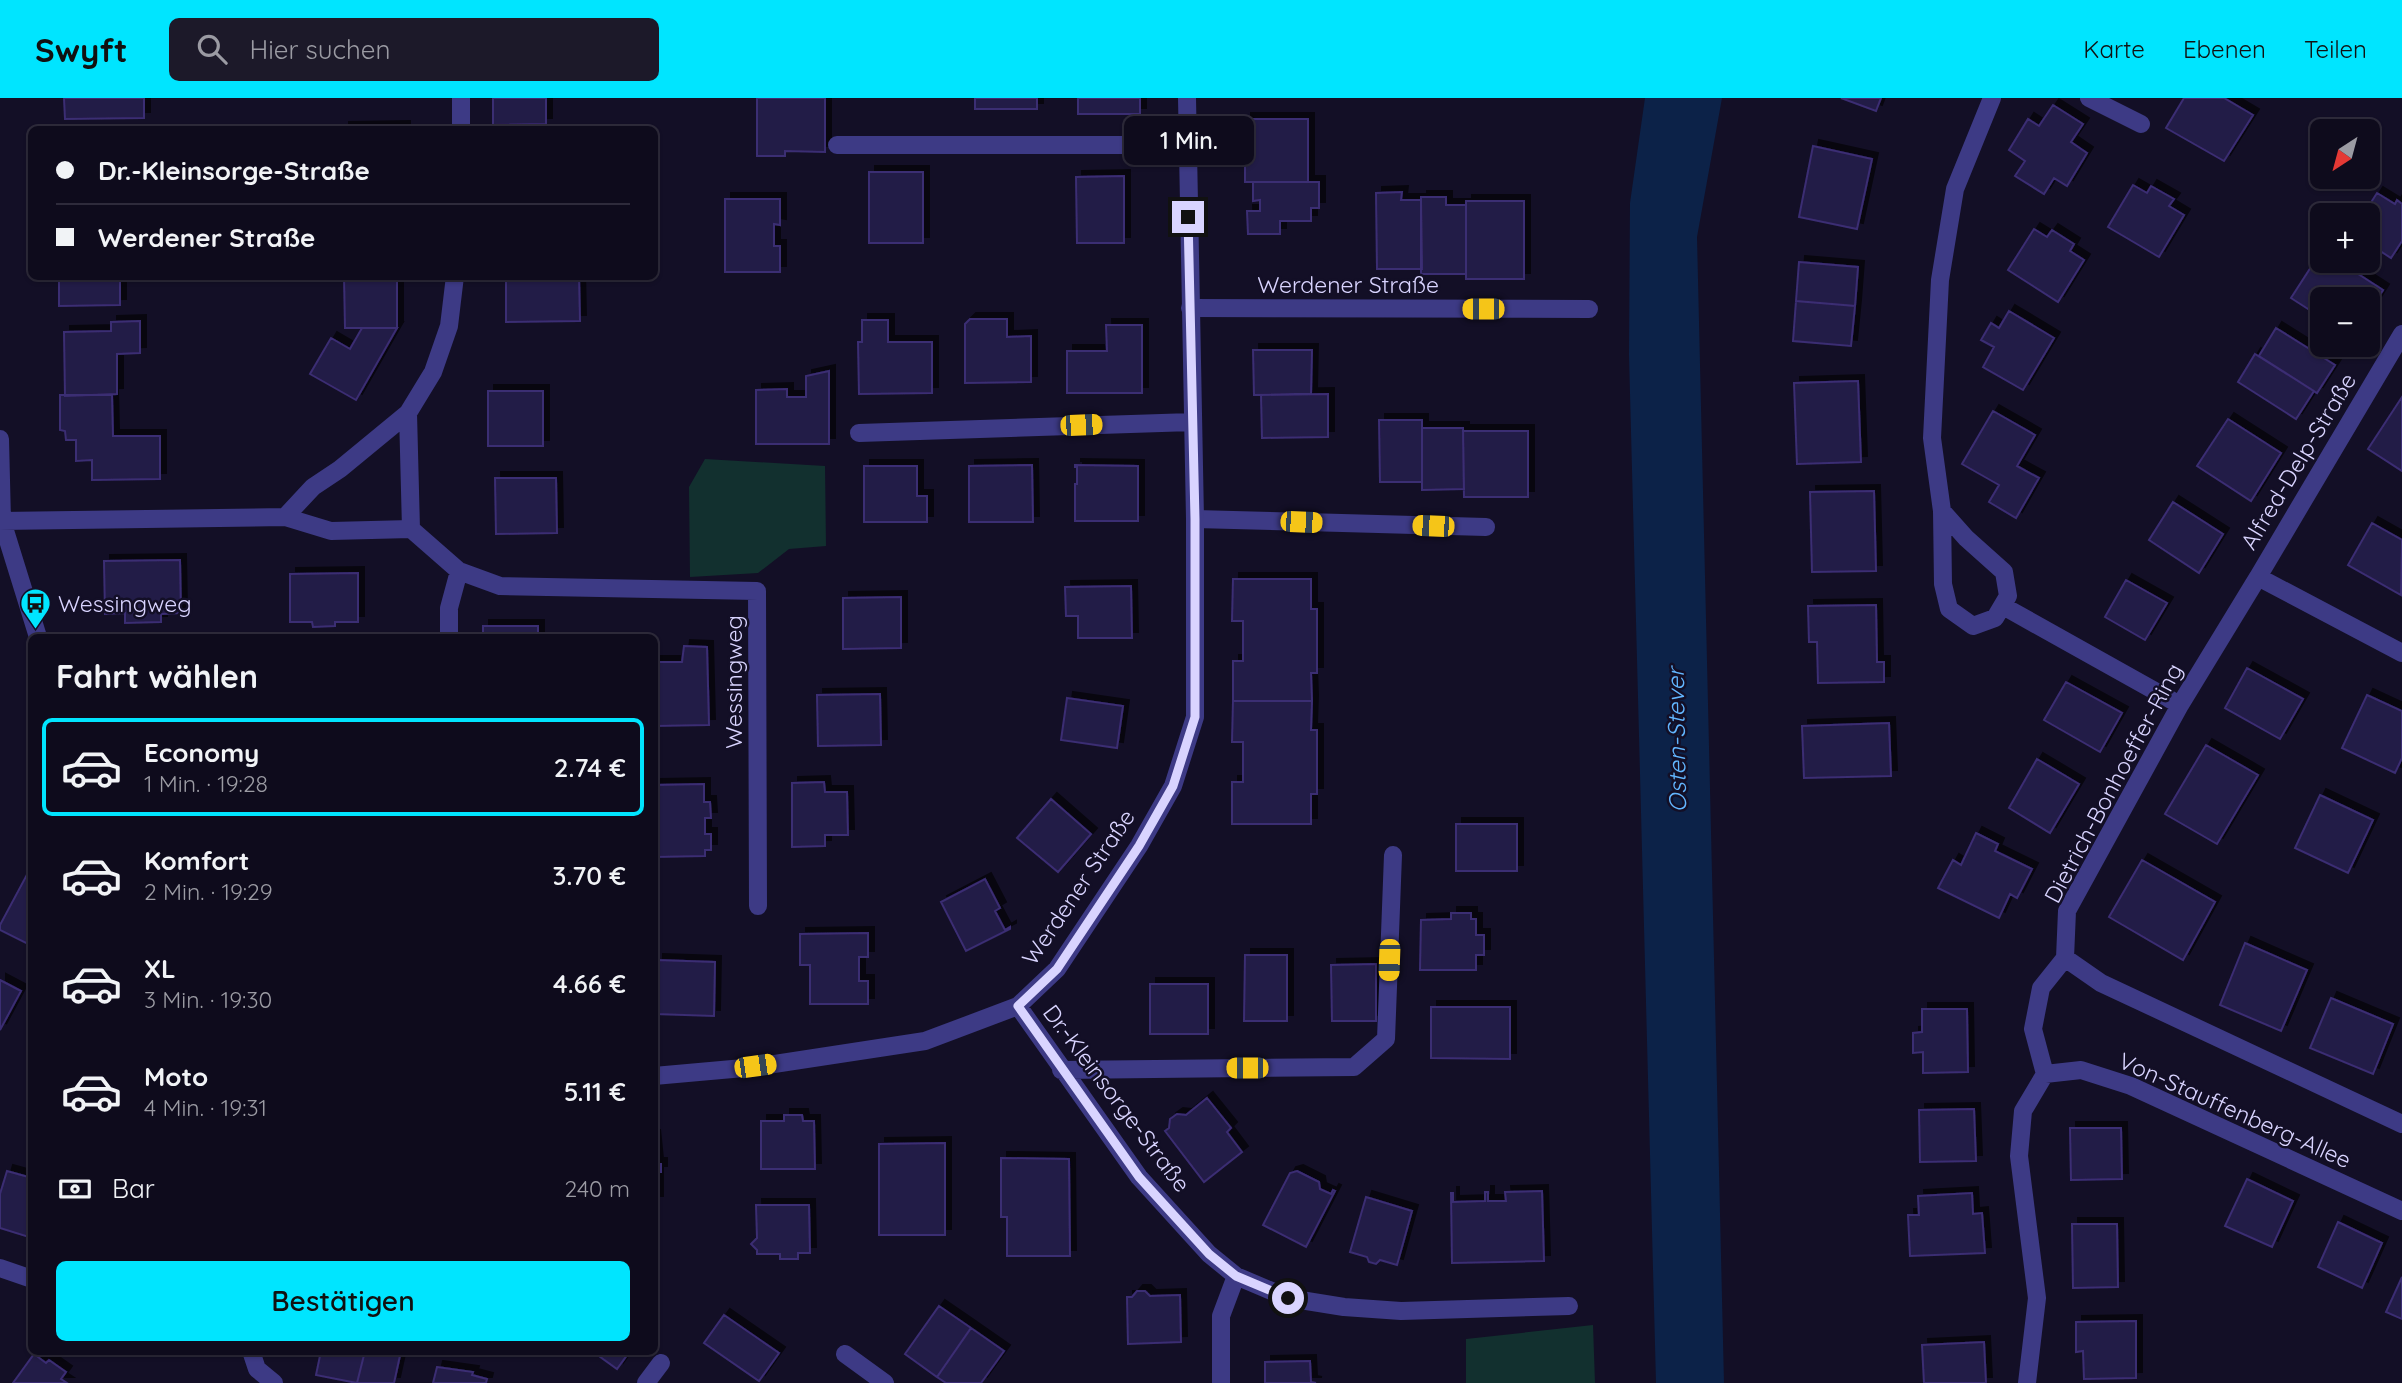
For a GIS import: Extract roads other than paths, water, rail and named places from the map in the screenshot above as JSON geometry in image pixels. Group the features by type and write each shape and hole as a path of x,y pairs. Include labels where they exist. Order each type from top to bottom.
{"street":[{"path":"461,98 461,126"},
{"name":"Werdener Straße","path":"658,1076 755,1066 925,1041 1018,1006 1057,969 1139,846 1173,786 1195,717 1195,519 1187,98"},
{"path":"1942,511 1966,538 2004,572 2008,596 1995,618 1973,626 1949,609 1943,584 1942,511 1933,438 1940,280 1955,189 1993,98"},
{"path":"2089,98 2141,124"},
{"path":"837,145 1187,145"},
{"path":"285,517 313,487 340,469 408,413 433,372 445,338 455,280"},
{"name":"Werdener Straße","path":"1190,308 1589,310"},
{"name":"Alfred-Delp-Straße","path":"2258,576 2402,334"},
{"path":"1,521 285,517 331,531 411,529 408,413"},
{"path":"859,433 1192,422"},
{"path":"0,439 1,521 37,634"},
{"path":"1195,519 1486,527"},
{"name":"Wessingweg","path":"411,529 458,571 500,586 757,591 758,906"},
{"path":"449,634 449,608 458,571"},
{"path":"2258,576 2402,653"},
{"name":"Dietrich-Bonhoeffer-Ring","path":"2065,958 2067,911 2180,705 2258,576"},
{"path":"2003,606 2180,705"},
{"path":"1061,1070 1354,1067 1386,1039 1392,855"},
{"path":"2027,1383 2037,1298 2018,1156 2023,1111 2045,1074 2033,1029 2041,988 2065,958 2101,983 2402,1124"},
{"name":"Dr.-Kleinsorge-Straße","path":"1018,1006 1139,1177 1209,1254 1236,1276 1288,1298 1344,1307 1401,1311 1569,1307"},
{"name":"Von-Stauffenberg-Allee","path":"2045,1074 2081,1070 2131,1086 2402,1211"},
{"path":"0,1268 28,1278"},
{"path":"1221,1383 1221,1316 1236,1276"},
{"path":"845,1354 885,1383"},
{"path":"251,1355 252,1376 274,1383"},
{"path":"646,1383 661,1363"}],"water":[{"name":"Osten-Stever","path":"1645,98 1722,98 1697,237 1724,1383 1656,1383 1629,355 1630,203"}],"place":[{"name":"Wessingweg","path":"35,630"}]}
